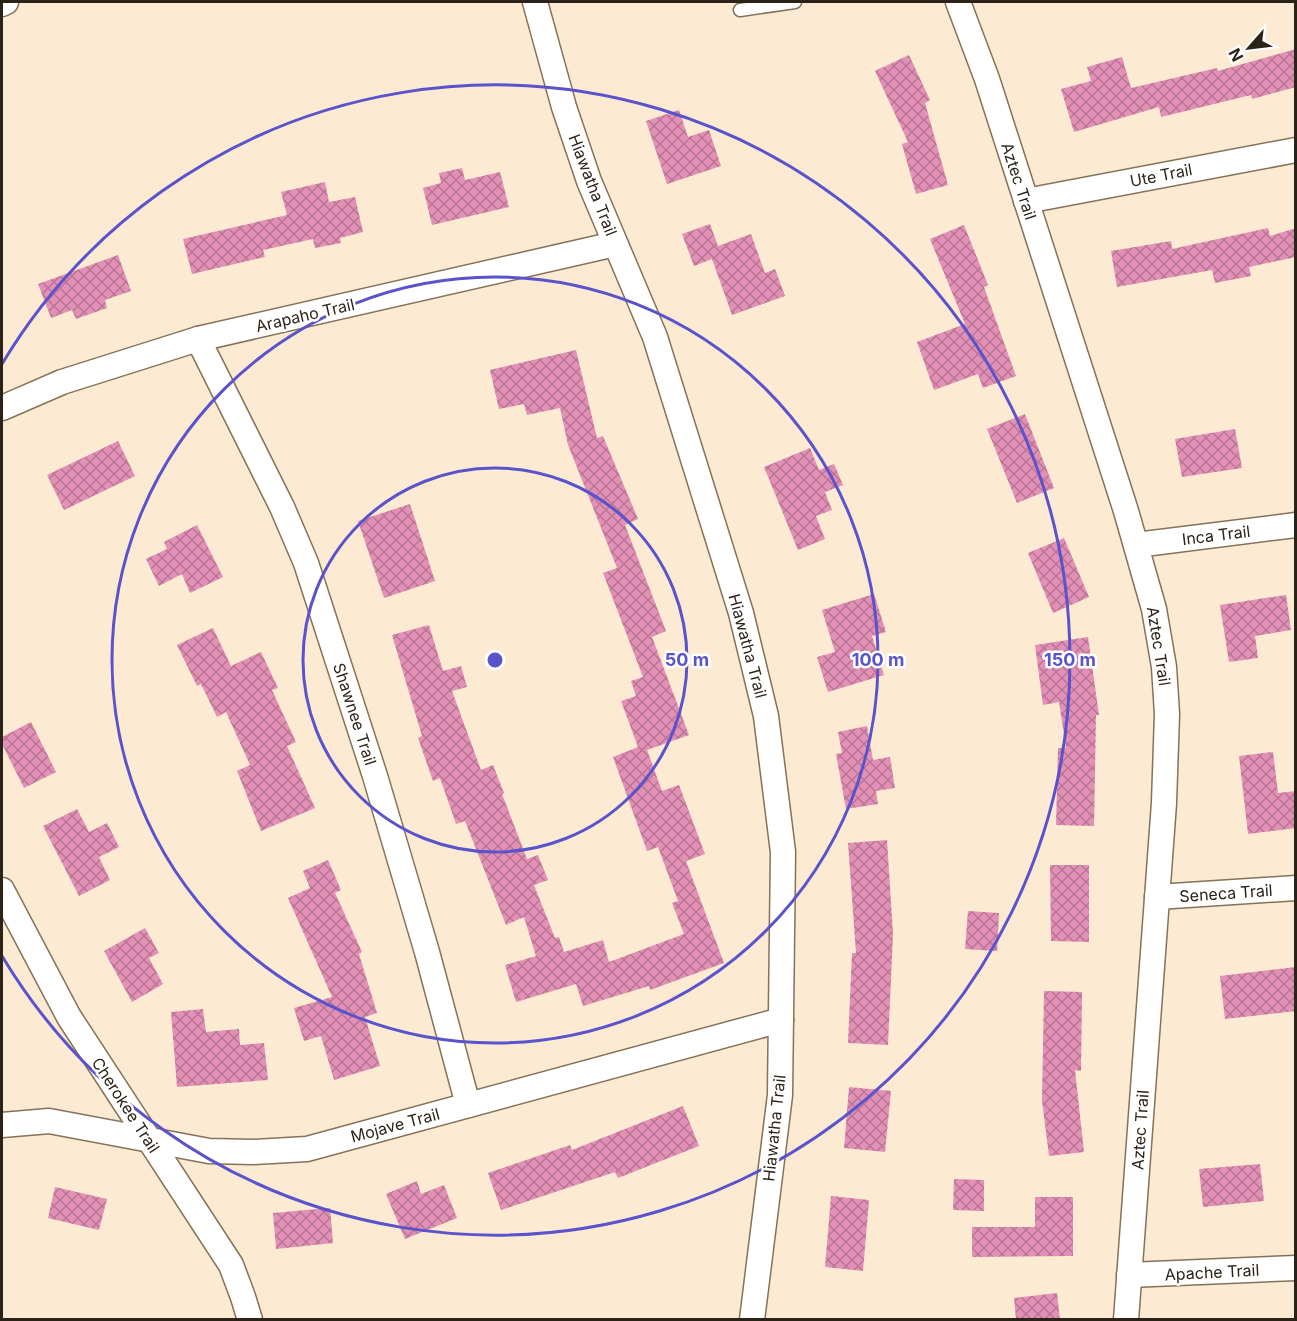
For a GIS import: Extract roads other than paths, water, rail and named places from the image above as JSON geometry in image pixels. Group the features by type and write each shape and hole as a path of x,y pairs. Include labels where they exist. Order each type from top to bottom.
{"street":[{"path":"2,4 6,2"},
{"name":"Hiawatha Trail","path":"535,2 568,118 589,181 655,337 741,613 766,716 783,852 780,1095 752,1320"},
{"name":"Aztec Trail","path":"958,2 987,79 1126,511 1154,609 1164,667 1167,714 1164,792 1126,1320"},
{"name":"Ute Trail","path":"1026,201 1296,150"},
{"name":"Arapaho Trail","path":"2,408 62,382 198,339 615,244"},
{"name":"Shawnee Trail","path":"198,339 282,507 306,563 375,776 427,952 468,1105"},
{"name":"Inca Trail","path":"1136,545 1296,525"},
{"name":"Seneca Trail","path":"1157,897 1296,888"},
{"name":"Cherokee Trail","path":"2,890 69,1017 231,1265 250,1320"},
{"name":"Mojave Trail","path":"2,1125 49,1120 209,1151 253,1152 307,1149 781,1020"},
{"name":"Apache Trail","path":"1129,1275 1296,1268"}],"lane":[{"path":"740,10 795,2"}]}
